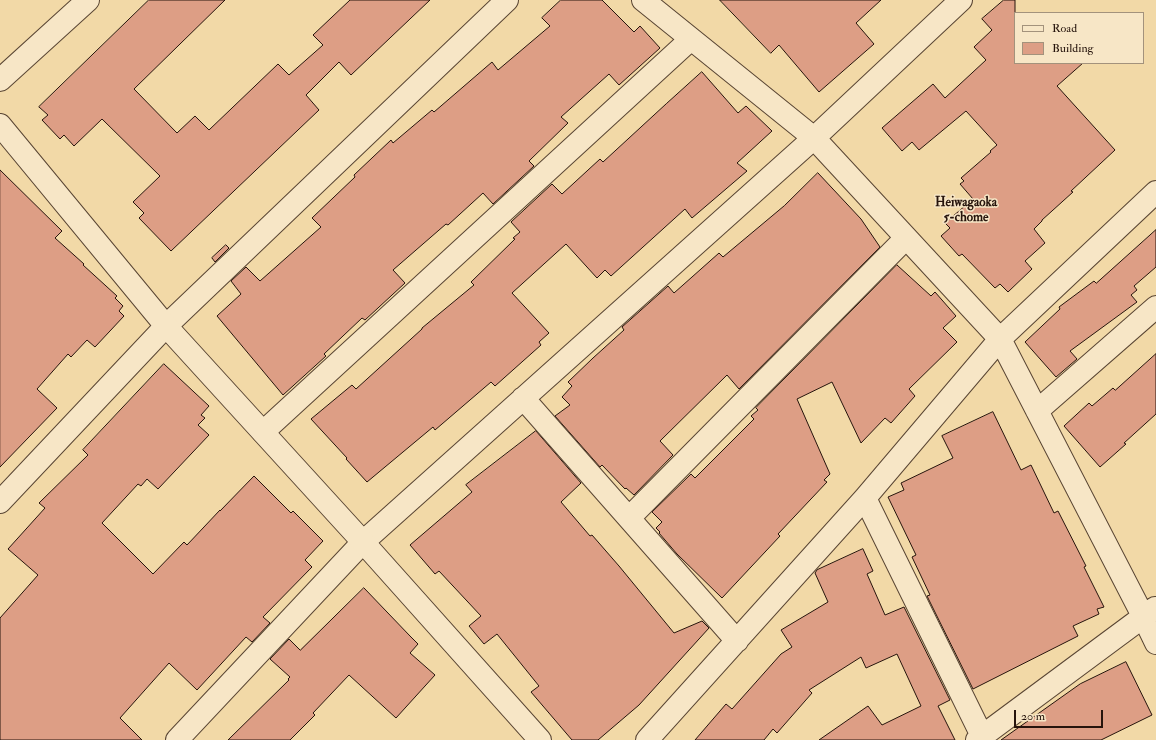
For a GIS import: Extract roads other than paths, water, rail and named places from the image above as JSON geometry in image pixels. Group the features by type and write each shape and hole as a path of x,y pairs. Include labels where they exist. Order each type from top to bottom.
{"street":[{"path":"0,80 88,0"},
{"path":"0,502 166,326 507,0"},
{"path":"643,0 814,138 1000,339 1037,411 1150,612 1156,643"},
{"path":"177,740 362,542 814,138 961,0"},
{"path":"263,432 691,39"},
{"path":"0,125 166,326 540,740"},
{"path":"647,740 865,498 1000,339 1156,192"},
{"path":"628,518 906,238"},
{"path":"1037,411 1156,307"},
{"path":"523,398 737,641"},
{"path":"865,498 979,738 1150,612"}],"district":[{"name":"Heiwagaoka 5-chome","path":"966,210"}]}
